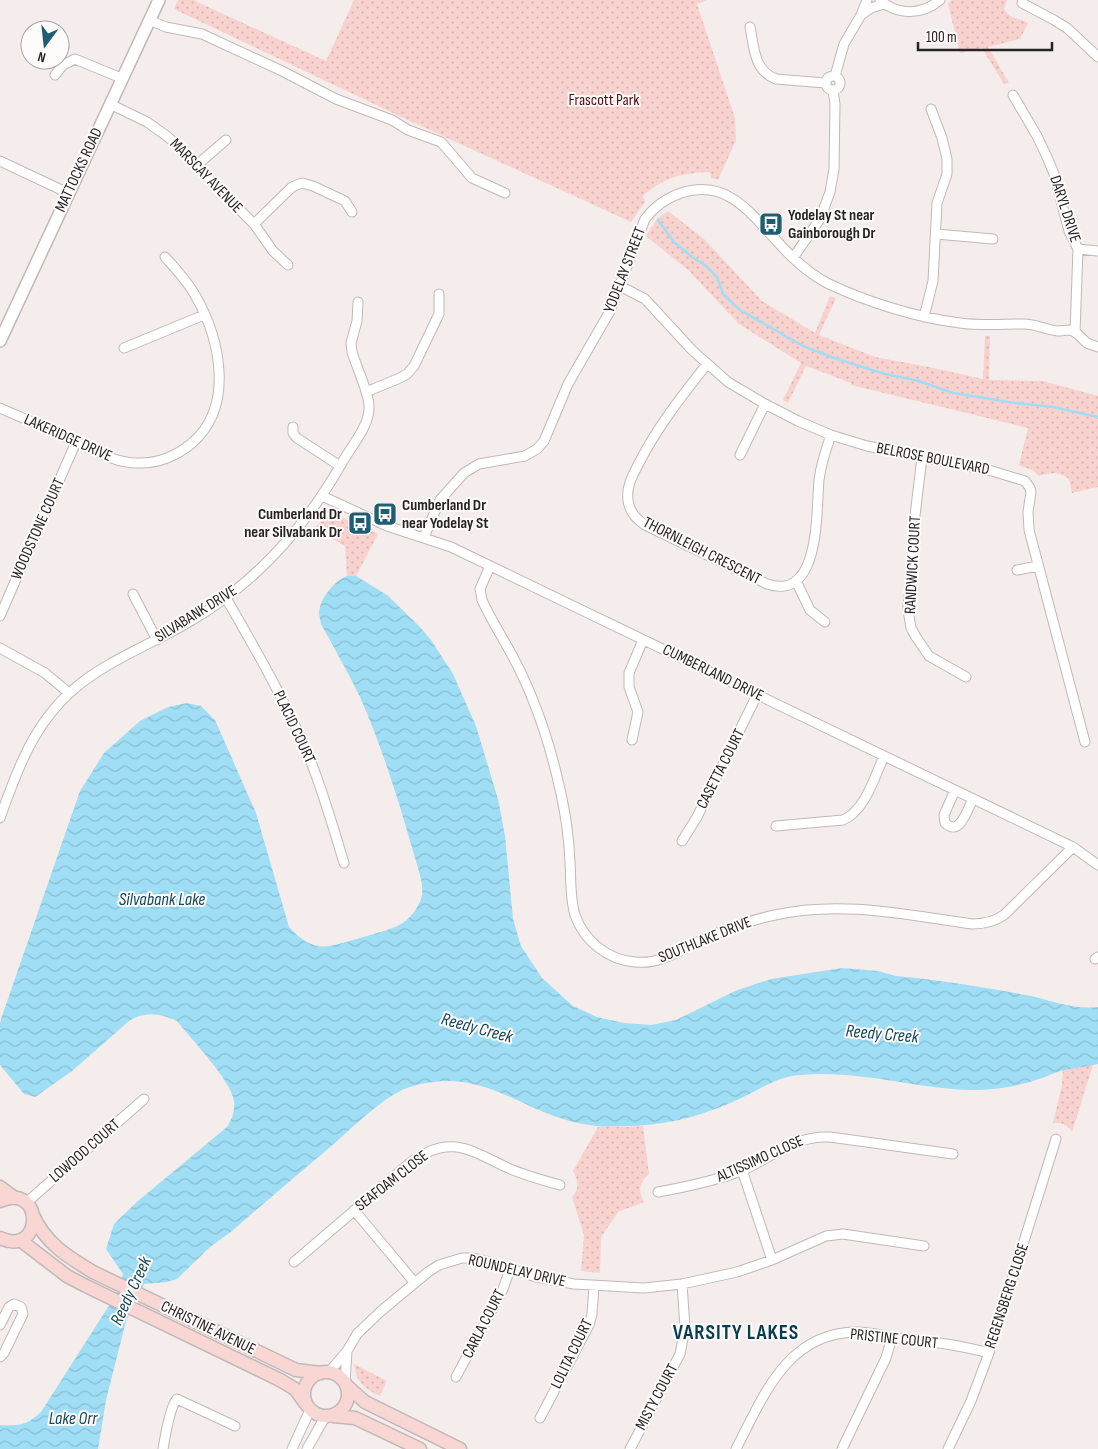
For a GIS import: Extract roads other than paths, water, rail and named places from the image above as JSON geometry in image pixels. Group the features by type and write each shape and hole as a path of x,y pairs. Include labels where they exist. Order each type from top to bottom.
{"main road":[{"path":"0,1187 21,1201"},
{"path":"0,1201 8,1198 21,1201"},
{"name":"CHRISTINE AVENUE","path":"21,1201 31,1209 38,1227 52,1244 74,1261 143,1297 296,1370 325,1372"},
{"path":"2,1242 13,1242 27,1236 31,1230 34,1216"},
{"name":"CHRISTINE AVENUE","path":"20,1240 66,1276 280,1380 295,1389 308,1406"},
{"path":"420,1449 355,1418 320,1416 308,1406 304,1396 308,1381 314,1376 325,1372 335,1374 365,1402 460,1449"},
{"path":"329,1416 345,1407 348,1400 346,1384"}],"street":[{"name":"MATTOCKS ROAD","path":"0,341 159,0"},
{"path":"835,76 844,44 861,15 867,0"},
{"path":"861,15 882,2 899,10 915,12 925,9 940,0"},
{"path":"1022,3 1067,28 1098,58"},
{"path":"149,20 166,27 202,34 282,71 336,99 392,120 408,130 441,142 472,178 505,193"},
{"path":"750,27 758,65 771,77 826,83"},
{"path":"55,75 62,65 75,59 121,78"},
{"path":"835,76 840,80 840,85 837,89 833,90 828,89 826,83 828,77 835,76"},
{"path":"793,258 820,219 830,192 834,169 835,104 833,90"},
{"name":"DARYL DRIVE","path":"1013,94 1047,157 1054,174 1069,231 1078,249 1075,332"},
{"name":"MARSCAY AVENUE","path":"110,104 161,131 198,164 211,181 254,224 273,251 288,265"},
{"path":"924,317 933,281 936,203 946,174 947,159 942,138 931,109"},
{"path":"198,164 226,140"},
{"path":"0,161 68,193"},
{"path":"254,224 292,187 302,183 346,201 352,212"},
{"name":"YODELAY STREET","path":"424,537 440,500 464,473 479,464 525,456 534,452 540,445 546,436 568,384 605,321 645,219 664,200 688,191 716,192 736,200 749,210 793,258 811,273 830,284 877,302 924,317 977,325 1026,324 1057,331 1070,330 1098,347"},
{"path":"936,234 993,238"},
{"path":"1078,249 1098,251"},
{"name":"LAKERIDGE DRIVE","path":"0,408 108,458 138,464 173,456 195,440 208,426 216,406 219,386 216,349 213,335 196,296 182,275 165,256"},
{"name":"BELROSE BOULEVARD","path":"620,286 645,299 707,364 734,386 764,404 831,435 867,446 992,471 1025,481 1031,492 1028,512 1029,530 1085,742"},
{"path":"366,392 400,378 407,374 414,366 439,314 439,294"},
{"name":"SILVABANK DRIVE","path":"0,818 17,770 29,744 42,724 69,693 95,674 190,622 226,598 275,555 305,520 322,496 367,419 370,406 352,352 351,343 358,302"},
{"path":"124,348 204,314"},
{"name":"THORNLEIGH CRESCENT","path":"707,364 667,415 649,442 630,483 629,506 638,520 644,525 767,584 782,587 796,581"},
{"path":"740,455 764,404"},
{"path":"292,427 293,433 297,438 340,466"},
{"path":"825,622 810,610 796,581 808,564 815,543 819,478 831,435"},
{"name":"WOODSTONE COURT","path":"0,616 76,442"},
{"name":"RANDWICK COURT","path":"922,457 914,524 908,606 911,628 930,656 966,677"},
{"name":"CUMBERLAND DRIVE","path":"322,496 367,518 451,547 955,790 1073,848 1098,865"},
{"name":"SOUTHLAKE DRIVE","path":"490,566 481,586 481,596 514,658 550,748 563,808 570,857 572,901 575,914 591,941 604,952 619,959 650,962 662,959 705,938 749,922 778,914 823,909 868,909 972,924 986,923 1004,915 1073,848"},
{"path":"1017,570 1038,566"},
{"path":"133,594 157,640"},
{"name":"PLACID COURT","path":"226,598 283,700 303,744 318,782 344,863"},
{"path":"632,740 638,712 630,687 629,673 644,640"},
{"path":"0,648 45,673 69,693"},
{"name":"CASETTA COURT","path":"682,841 697,816 758,695"},
{"path":"776,826 843,820 852,816 862,803 884,756"},
{"path":"955,790 944,817 944,823 950,827 954,828 960,825 973,799"},
{"name":"LOWOOD COURT","path":"21,1201 144,1099"},
{"name":"ALTISSIMO CLOSE","path":"658,1192 704,1182 742,1170 789,1145 812,1137 830,1137 953,1154"},
{"name":"REGENSBERG CLOSE","path":"948,1449 971,1401 989,1353 1056,1139"},
{"name":"SEAFOAM CLOSE","path":"294,1262 420,1155 428,1151 446,1147 470,1149 515,1171 560,1185"},
{"path":"742,1170 772,1260"},
{"path":"354,1210 415,1283"},
{"name":"ROUNDELAY DRIVE","path":"325,1372 347,1352 357,1334 367,1324 415,1283 439,1265 462,1258 486,1261 545,1278 594,1286 644,1288 682,1284 737,1272 772,1260 817,1239 833,1235 843,1234 924,1246"},
{"name":"CARLA COURT","path":"456,1378 503,1289 510,1269"},
{"name":"MISTY COURT","path":"630,1449 682,1348 686,1316 682,1284"},
{"name":"LOLITA COURT","path":"540,1418 588,1325 592,1314 594,1286"},
{"path":"0,1325 9,1307 14,1304 21,1306 23,1314 4,1353 0,1357"},
{"name":"PRISTINE COURT","path":"736,1449 772,1382 783,1366 798,1353 818,1341 842,1333 866,1333 969,1348 989,1353"},
{"path":"842,1449 886,1358 892,1336"},
{"name":"ROUNDELAY DRIVE","path":"346,1384 347,1352"},
{"path":"163,1449 172,1404 177,1399 235,1426"},
{"path":"292,1449 308,1406"},
{"path":"307,1449 329,1416"}],"water":[{"name":"Silvabank Lake","path":"347,576 356,576 387,595 431,640 453,674 476,726 498,799 505,836 513,919 521,946 542,978 573,1006 597,1017 624,1023 651,1025 676,1020 735,991 771,979 842,968 878,971 896,976 1010,992 1071,1006 1098,1007 1098,1064 1061,1071 1015,1086 982,1090 952,1089 843,1075 791,1076 774,1081 735,1101 705,1113 659,1124 627,1126 599,1126 571,1122 483,1087 460,1082 435,1082 407,1088 389,1097 370,1112 232,1231 210,1247 177,1279 144,1284 126,1321 106,1400 98,1449 0,1449 0,1425 22,1424 41,1412 117,1293 123,1274 106,1249 114,1224 138,1201 227,1127 234,1112 234,1101 226,1082 177,1021 165,1016 147,1014 129,1021 72,1071 35,1097 24,1094 0,1065 0,1023 2,1016 80,791 104,753 140,721 168,707 187,703 201,706 215,720 256,813 289,927 306,942 314,945 330,946 388,930 404,922 416,909 421,899 420,875 382,754 360,697 321,624 319,611 324,598 334,584"}],"waterway":[{"path":"658,220 674,242 706,266 717,277 723,294 740,310 803,346 885,374 919,381 953,393 1053,407 1098,417"}],"place":[{"name":"Yodelay St near Gainborough Dr","path":"771,224"},
{"name":"Cumberland Dr near Yodelay St","path":"385,514"},
{"name":"Cumberland Dr near Silvabank Dr","path":"360,523"}],"district":[{"name":"VARSITY LAKES","path":"736,1332"}],"park label":[{"name":"Frascott Park","path":"604,100"}],"water label":[{"name":"Reedy Creek","path":"477,1028"},
{"name":"Reedy Creek","path":"882,1034"},
{"name":"Reedy Creek","path":"131,1291"},
{"name":"Lake Orr","path":"73,1418"}]}
